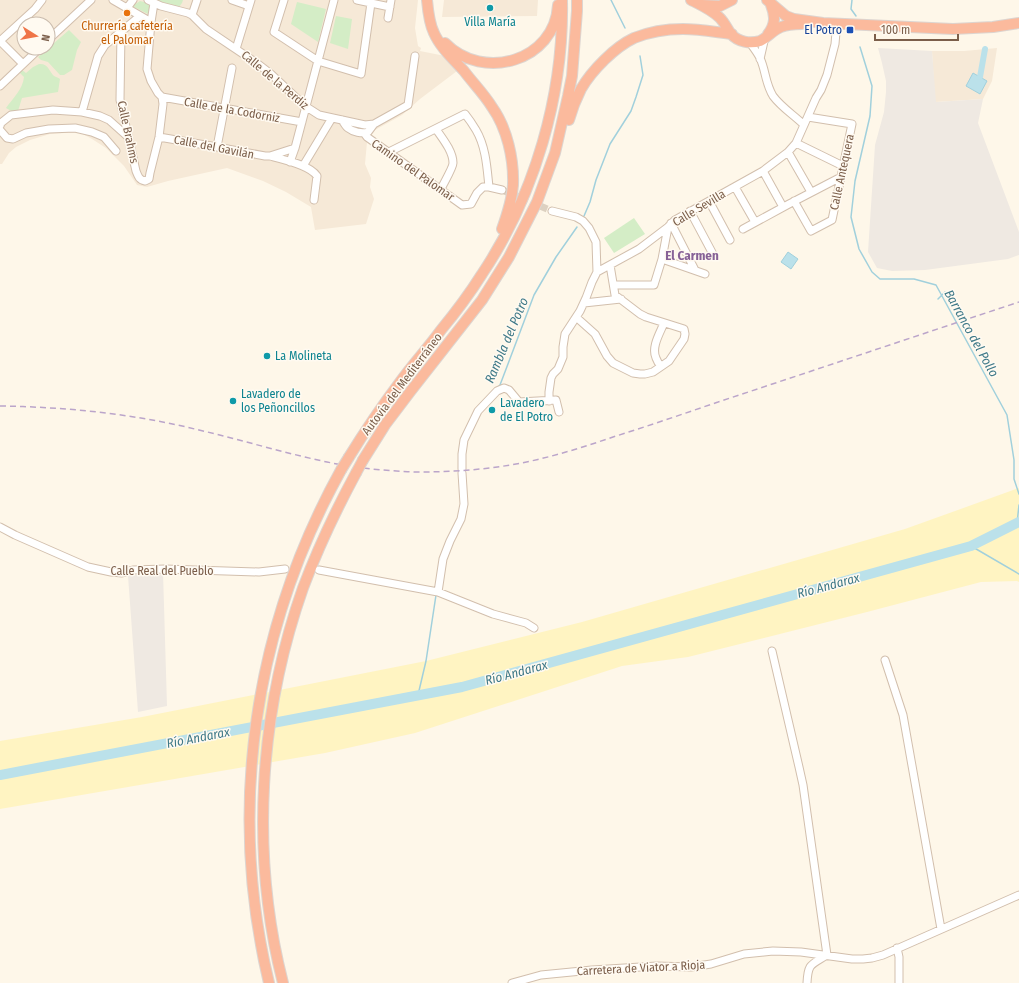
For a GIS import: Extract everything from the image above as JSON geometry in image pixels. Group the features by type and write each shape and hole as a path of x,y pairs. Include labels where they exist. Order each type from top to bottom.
{"highway":[{"path":"427,0 428,12 434,33 446,51 479,89 493,108 504,130 510,150 513,171 513,186 507,214 497,241 494,255"},
{"path":"431,22 441,38 450,48 462,56 473,61 485,63 512,61 529,54 542,43 555,20 558,0"},
{"name":"Autovía del Mediterráneo","path":"269,983 260,945 254,904 250,851 249,801 253,744 260,698 269,653 281,609 300,556 323,504 341,470 400,381 458,308 482,274 494,255 521,204 542,147 554,96 559,65 562,29 562,0"},
{"name":"Autovía del Mediterráneo","path":"283,983 272,928 266,882 264,858 264,800 268,734 284,650 303,588 313,562 328,528 356,473 386,425 410,392 469,318 498,276 537,202 555,153 572,76 577,0"},
{"path":"691,0 702,5 720,18 729,30 741,41 750,42 760,41 780,27 791,24 862,24 953,29 993,27 1019,23"},
{"path":"729,30 725,19 726,9 731,1"},
{"path":"702,5 720,6 731,1"},
{"path":"769,2 786,16 794,19 823,23"},
{"path":"766,37 772,30 775,22 775,13 769,2"},
{"path":"555,153 563,138 573,108 582,88 604,61 625,44 634,38 668,30 729,30"}],"street":[{"path":"23,64 0,41 35,9 42,0"},
{"path":"56,33 91,0"},
{"path":"113,0 150,22"},
{"path":"127,8 133,0"},
{"path":"192,16 197,0"},
{"path":"232,0 250,3 236,49"},
{"path":"284,0 274,32 318,61 361,74 371,3"},
{"path":"290,162 334,0"},
{"path":"357,0 371,3 390,3 388,18"},
{"path":"151,1 148,69 151,82 162,98 163,104 159,137"},
{"name":"Calle de la Perdiz","path":"151,1 161,6 188,13 206,29 271,74 305,106 319,115 365,125 374,124"},
{"path":"82,112 98,56 105,45 140,16"},
{"name":"Calle Brahms","path":"122,31 120,100 136,171 139,178 142,180 146,181 148,179 159,137"},
{"name":"Calle Sevilla","path":"597,272 639,249 675,220 763,171 788,152 796,143 827,75 835,44 836,32"},
{"path":"760,59 766,37"},
{"path":"750,42 760,59 766,80 773,96 783,108 804,125"},
{"path":"0,86 32,56"},
{"path":"374,124 408,105 415,56"},
{"name":"Calle de la Perdiz","path":"217,147 232,68"},
{"name":"Calle de la Codorniz","path":"162,98 302,122"},
{"path":"0,126 1,123 12,116 53,110 82,112 100,116 109,120 128,137"},
{"path":"389,152 466,114 477,131 484,149 489,187 502,190"},
{"name":"Calle Antequera","path":"794,201 811,231 832,220 852,124 808,117"},
{"path":"303,166 332,118"},
{"name":"Camino del Palomar","path":"342,120 349,129 364,133 368,132 374,124"},
{"path":"0,130 7,138 13,139 26,133 49,129 75,128 92,132 104,137 116,151"},
{"path":"436,129 444,140 453,164 441,189"},
{"name":"Camino del Palomar","path":"364,133 366,137 462,205 471,204 482,187 489,187"},
{"name":"Calle del Gavilán","path":"159,137 270,156 303,166 315,172 317,176 314,200"},
{"path":"796,143 843,166"},
{"name":"Calle del Gavilán","path":"270,156 295,148"},
{"path":"788,152 810,192"},
{"path":"763,171 783,207"},
{"path":"743,229 810,192 841,177"},
{"path":"735,187 755,222"},
{"path":"709,201 730,240"},
{"path":"549,401 549,392 553,374 558,369 563,356 565,334 584,303 597,272 596,242 589,228 583,221 576,217 552,211"},
{"path":"690,211 714,256"},
{"path":"614,285 654,285 670,225"},
{"path":"670,225 695,270"},
{"path":"662,259 705,274"},
{"path":"576,317 595,334 607,356 613,363 633,373 645,374 653,372 670,361 684,339 684,329 646,317 615,295 610,265"},
{"path":"584,303 621,300"},
{"path":"661,366 655,358 654,352 655,345 664,323"},
{"path":"438,592 443,559 461,519 464,504 462,471 464,440 478,412 497,391 504,388 509,390 518,402 556,400 559,412"},
{"name":"Calle Real del Pueblo","path":"0,527 88,567 111,572 122,573 133,570 165,569 259,572 285,569"},
{"path":"319,570 438,592 493,614 526,623 534,628"},
{"path":"772,651 803,785 827,955 810,965 807,983"},
{"path":"885,660 903,715 941,929"},
{"name":"Carretera de Viator a Rioja","path":"512,983 541,975 592,970 657,966 691,967 711,964 744,954 758,952 787,951 852,959 872,958 883,955 1019,895"},
{"path":"896,948 899,957 899,983"}],"shaded area":[{"path":"0,0 418,0 415,28 418,46 421,48 420,51 445,56 457,71 420,99 402,115 375,130 367,142 365,164 371,178 370,187 374,199 366,224 315,230 311,207 286,192 263,181 227,168 147,187 137,185 124,166 106,148 79,132 50,134 30,140 16,147 9,153 2,164 0,164"},
{"name":"Villa María","path":"444,0 538,0 537,16 442,17"},
{"path":"878,48 932,51 936,102 983,99 978,123 1019,232 1019,255 1008,259 925,270 892,271 877,268 868,252 875,145 884,112 886,92 886,81"},
{"path":"997,48 992,81 983,99 935,102 932,51 964,51"},
{"path":"163,572 167,706 138,712 128,576"}],"green space":[{"path":"154,0 183,0 179,7"},
{"path":"140,1 150,5 148,14 134,7 134,5"},
{"path":"297,2 326,9 318,42 291,24"},
{"path":"336,16 352,19 348,49 330,43"},
{"path":"69,30 81,42 77,50 72,70 64,75 60,75 48,62 41,60 38,57 56,56 56,41"},
{"path":"39,64 46,66 54,76 60,79 58,92 22,98 18,111 13,112 6,108 22,86 24,77 19,72 22,70 26,73"},
{"path":"634,218 645,234 614,253 604,238"}],"sand":[{"path":"1019,488 1019,582 981,582 688,657 622,666 415,733 325,753 0,809 0,741 142,717 426,661 582,622 905,529"}],"water":[{"path":"973,73 987,81 980,94 966,86"},
{"path":"788,252 798,259 791,269 781,262"}],"waterway":[{"name":"Rambla del Potro","path":"611,0 625,28"},
{"name":"Barranco del Pollo","path":"852,0 851,9 856,16"},
{"name":"Barranco del Pollo","path":"860,47 872,86 870,116 855,181 851,217 859,249 872,272 880,279 914,279 936,285 1007,415 1014,460 1014,479 1019,494"},
{"path":"980,77 985,49"},
{"name":"Rambla del Potro","path":"584,216 610,144 631,111 636,97 643,75 640,56"},
{"name":"Rambla del Potro","path":"498,387 534,295 556,257 577,227"},
{"name":"Barranco del Pollo","path":"938,299 945,292"},
{"name":"Barranco del Pollo","path":"1017,523 1019,505"},
{"name":"Río Andarax","path":"0,775 462,687 971,546 1019,522"},
{"path":"971,546 1019,574"},
{"name":"Rambla del Potro","path":"418,695 426,661 436,595"}],"tunnel":[{"path":"502,190 552,211"}],"railway":[{"path":"0,406 100,412 175,424 311,458 360,468 416,472 479,469 528,462 577,449 1019,302"}],"place":[{"name":"Villa María","path":"490,8"},
{"name":"Churrería cafetería el Palomar","path":"127,13"},
{"name":"El Potro","path":"850,30"},
{"name":"La Molineta","path":"267,356"},
{"name":"Lavadero de los Peñoncillos","path":"233,401"},
{"name":"Lavadero de El Potro","path":"492,410"}],"district":[{"name":"El Carmen","path":"692,255"}]}
